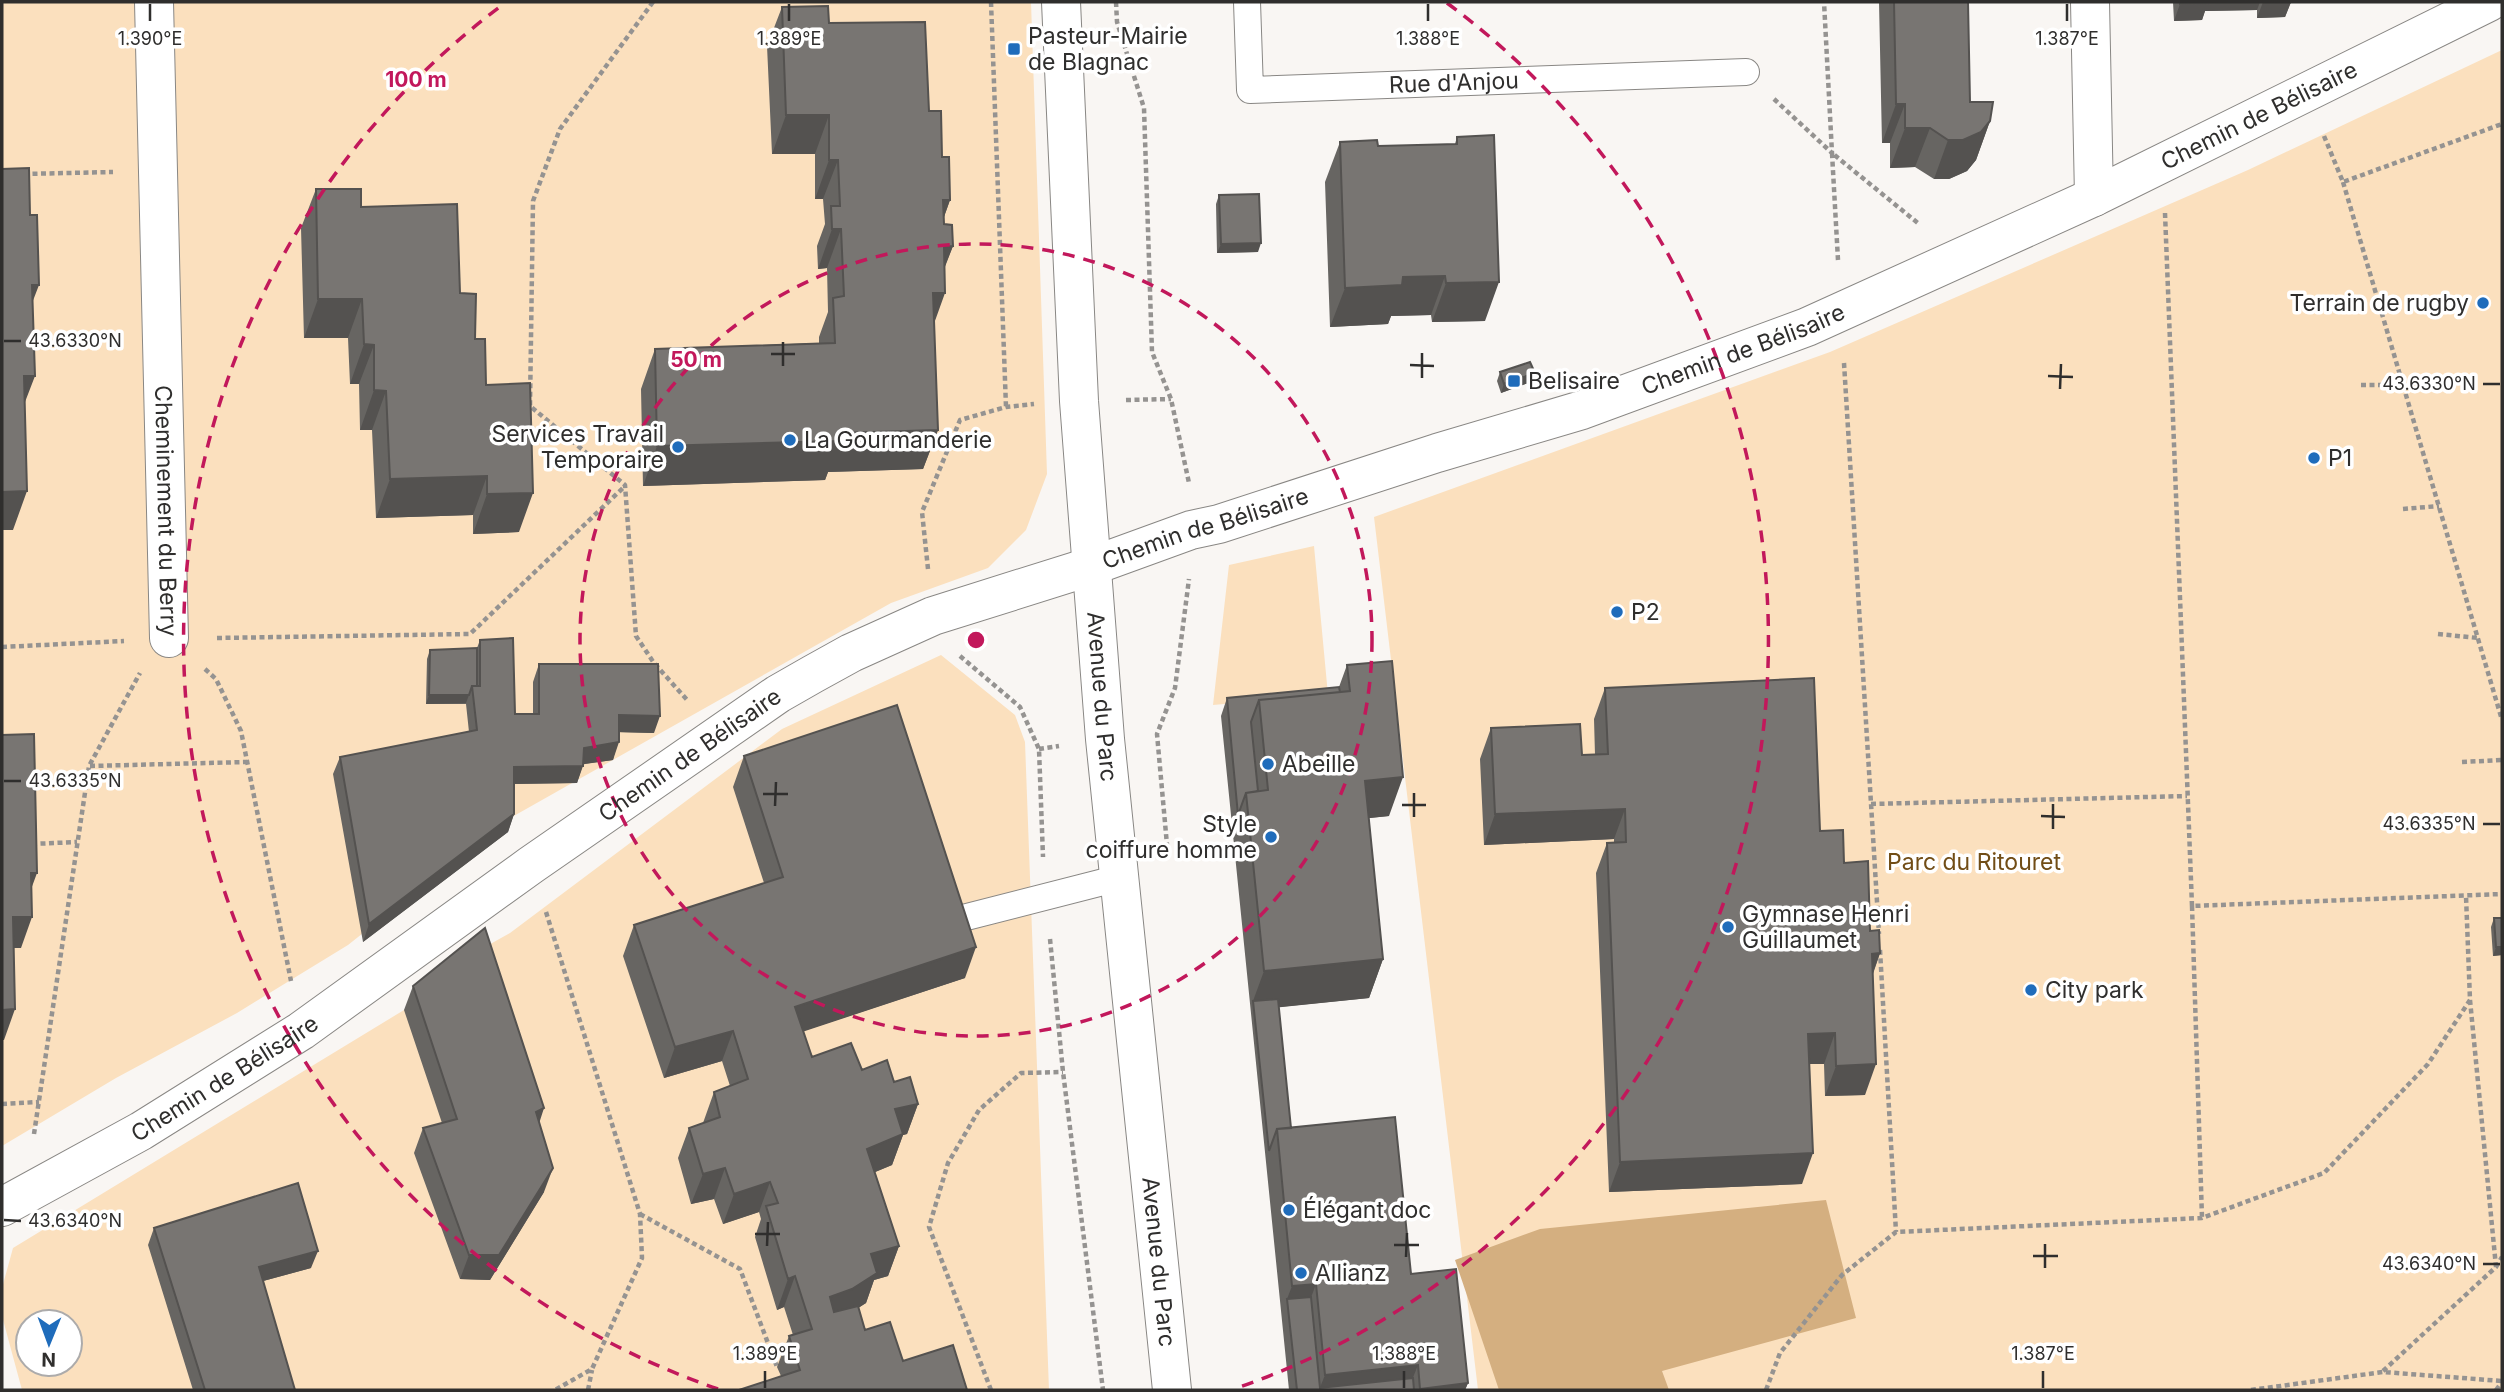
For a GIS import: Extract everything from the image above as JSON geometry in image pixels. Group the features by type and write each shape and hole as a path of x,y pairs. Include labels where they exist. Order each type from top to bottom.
{"street":[{"name":"Cheminement du Berry","path":"155,2 169,638"},
{"name":"Avenue du Parc","path":"1061,2 1079,401 1105,739 1172,1390"},
{"path":"2090,2 2094,197"},
{"name":"Chemin de Bélisaire","path":"14,1200 141,1131 301,1031 531,864 778,694 851,653 933,616 1092,566 1191,530 1219,524 1437,453 1582,410 1841,313 2163,164 2489,2"}],"lane":[{"name":"Rue d'Anjou","path":"1247,2 1250,90 1746,72"},
{"path":"947,922 1119,878"}],"path":[{"path":"653,2 560,129 533,201 530,406 625,485 636,636 654,663 719,735"},
{"path":"991,2 1006,407"},
{"path":"1116,2 1117,22 1144,108 1152,352 1171,399 1189,481"},
{"path":"1824,2 1896,1232"},
{"path":"1746,72 1832,153 1961,258"},
{"path":"2343,182 2502,124"},
{"path":"2322,131 2343,182 2502,720"},
{"path":"2163,164 2203,1218"},
{"path":"15,174 159,171"},
{"path":"2361,385 2403,385"},
{"path":"2,647 169,638 470,634 625,485"},
{"path":"2403,509 2439,506"},
{"path":"1169,869 1157,734 1175,688 1190,574"},
{"path":"2438,634 2478,638"},
{"path":"14,1200 39,1102 89,766 137,677 169,638"},
{"name":"Cheminement du Berry","path":"169,638 216,679 241,731 301,1031"},
{"path":"2462,762 2502,760"},
{"path":"89,766 247,762"},
{"path":"1871,804 2188,796"},
{"path":"24,844 77,842"},
{"path":"531,864 640,1214 642,1258 592,1369 588,1390"},
{"path":"2192,906 2502,894"},
{"path":"2466,896 2470,1000 2496,1266"},
{"path":"1766,1390 1780,1353 1842,1275 1896,1232 2203,1218 2324,1173 2428,1064 2470,1000"},
{"path":"990,1390 929,1227 948,1163 979,1110 1021,1073 1063,1072"},
{"path":"2,1104 39,1102"},
{"path":"640,1214 740,1269 778,1367"},
{"path":"2383,1372 2496,1266 2502,1257"},
{"path":"555,1390 592,1369"},
{"path":"2251,1390 2383,1372 2502,1382"},
{"path":"2496,1390 2502,1382"}],"green space":[{"path":"2,2 1031,2 1047,474 1026,530 988,568 891,603 503,822 348,945 237,1013 116,1078 2,1146"},
{"name":"Parc du Ritouret","path":"2502,50 2502,1390 1478,1390 1374,517 1830,352 2248,170"},
{"path":"1314,546 1328,695 1213,705 1229,565"},
{"path":"941,655 1015,715 1025,742 1049,1390 22,1390 19,1378 84,1378 84,1308 14,1308 14,1360 2,1316 2,1288 13,1248 404,1010 476,952 510,933 782,729"}],"shaded area":[{"path":"1826,1200 1856,1318 1662,1371 1669,1390 1499,1390 1455,1260 1540,1229"}],"building":[{"path":"1894,2 1968,2 1970,102 1993,102 1990,121 1981,132 1963,140 1948,140 1930,128 1905,128 1905,104 1896,104"},
{"path":"2208,2 2208,3 2180,4"},
{"path":"828,6 829,23 925,22 929,111 941,111 942,157 949,157 950,200 943,200 944,224 952,225 953,246 944,247 945,293 933,293 938,430 840,433 839,441 657,446 655,349 835,343 833,298 844,296 841,229 832,229 831,206 840,206 838,160 829,160 829,115 786,115 782,7"},
{"path":"1494,135 1499,282 1446,283 1445,276 1403,277 1402,285 1345,288 1340,142 1377,140 1378,146 1457,144 1457,137"},
{"path":"29,168 30,215 37,215 39,285 32,285 35,376 24,376 27,491 2,492 2,169"},
{"path":"316,189 361,189 361,207 457,204 460,293 476,294 475,339 485,339 486,385 530,383 533,493 487,494 487,476 390,479 386,391 374,390 374,345 364,344 362,299 318,299"},
{"path":"1259,194 1261,243 1221,244 1219,195"},
{"path":"1530,362 1535,373 1504,384 1500,372"},
{"path":"513,638 515,714 539,714 539,664 658,664 660,716 619,715 619,742 584,748 583,766 514,767 514,814 369,924 340,757 477,730 472,686 480,686 480,640"},
{"path":"477,648 477,686 472,686 469,695 429,695 430,650"},
{"path":"1392,661 1403,777 1365,781 1383,959 1264,971 1246,793 1268,790 1259,700 1350,691 1347,665"},
{"name":"Gymnase Henri Guillaumet","path":"1814,678 1820,831 1843,830 1844,863 1868,861 1870,931 1879,930 1880,953 1872,954 1876,1064 1836,1066 1835,1033 1808,1034 1813,1153 1620,1162 1607,843 1626,842 1625,809 1495,814 1491,728 1580,724 1582,755 1608,754 1605,688"},
{"path":"1339,687 1340,692 1259,700 1251,722 1258,791 1246,793 1238,815 1227,698"},
{"path":"897,705 976,947 795,1007 812,1057 851,1043 862,1070 887,1060 894,1082 910,1077 918,1104 895,1109 903,1134 867,1149 899,1246 871,1254 877,1273 852,1289 830,1297 834,1312 858,1306 865,1330 890,1322 903,1361 953,1345 967,1390 739,1390 800,1370 789,1336 812,1329 795,1276 788,1279 766,1206 778,1203 770,1182 734,1194 725,1168 703,1174 689,1128 720,1117 714,1092 748,1079 733,1031 675,1047 634,925 783,877 744,756"},
{"path":"34,734 37,873 31,873 32,917 13,917 15,1009 2,1010 2,735"},
{"path":"2494,918 2502,918 2502,947 2496,947"},
{"path":"485,928 544,1108 536,1112 553,1168 499,1255 469,1255 423,1128 457,1119 413,986"},
{"path":"1278,999 1291,1128 1277,1129 1269,1151 1253,1001"},
{"path":"1395,1117 1411,1274 1456,1269 1468,1383 1420,1389 1418,1365 1325,1375 1316,1284 1292,1286 1277,1129"},
{"path":"298,1183 318,1251 259,1267 295,1390 205,1390 154,1228"},
{"path":"1311,1297 1320,1388 1413,1378 1414,1390 1297,1390 1287,1299"}],"place":[{"name":"Pasteur-Mairie de Blagnac","path":"1014,49"},
{"name":"Terrain de rugby","path":"2483,303"},
{"name":"Belisaire","path":"1514,381"},
{"name":"La Gourmanderie","path":"790,440"},
{"name":"Services Travail Temporaire","path":"678,447"},
{"name":"P1","path":"2314,458"},
{"name":"P2","path":"1617,612"},
{"name":"Abeille","path":"1268,764"},
{"name":"Style coiffure homme","path":"1271,837"},
{"name":"Gymnase Henri Guillaumet","path":"1728,927"},
{"name":"City park","path":"2031,990"},
{"name":"Élégant doc","path":"1289,1210"},
{"name":"Allianz","path":"1301,1273"}]}
